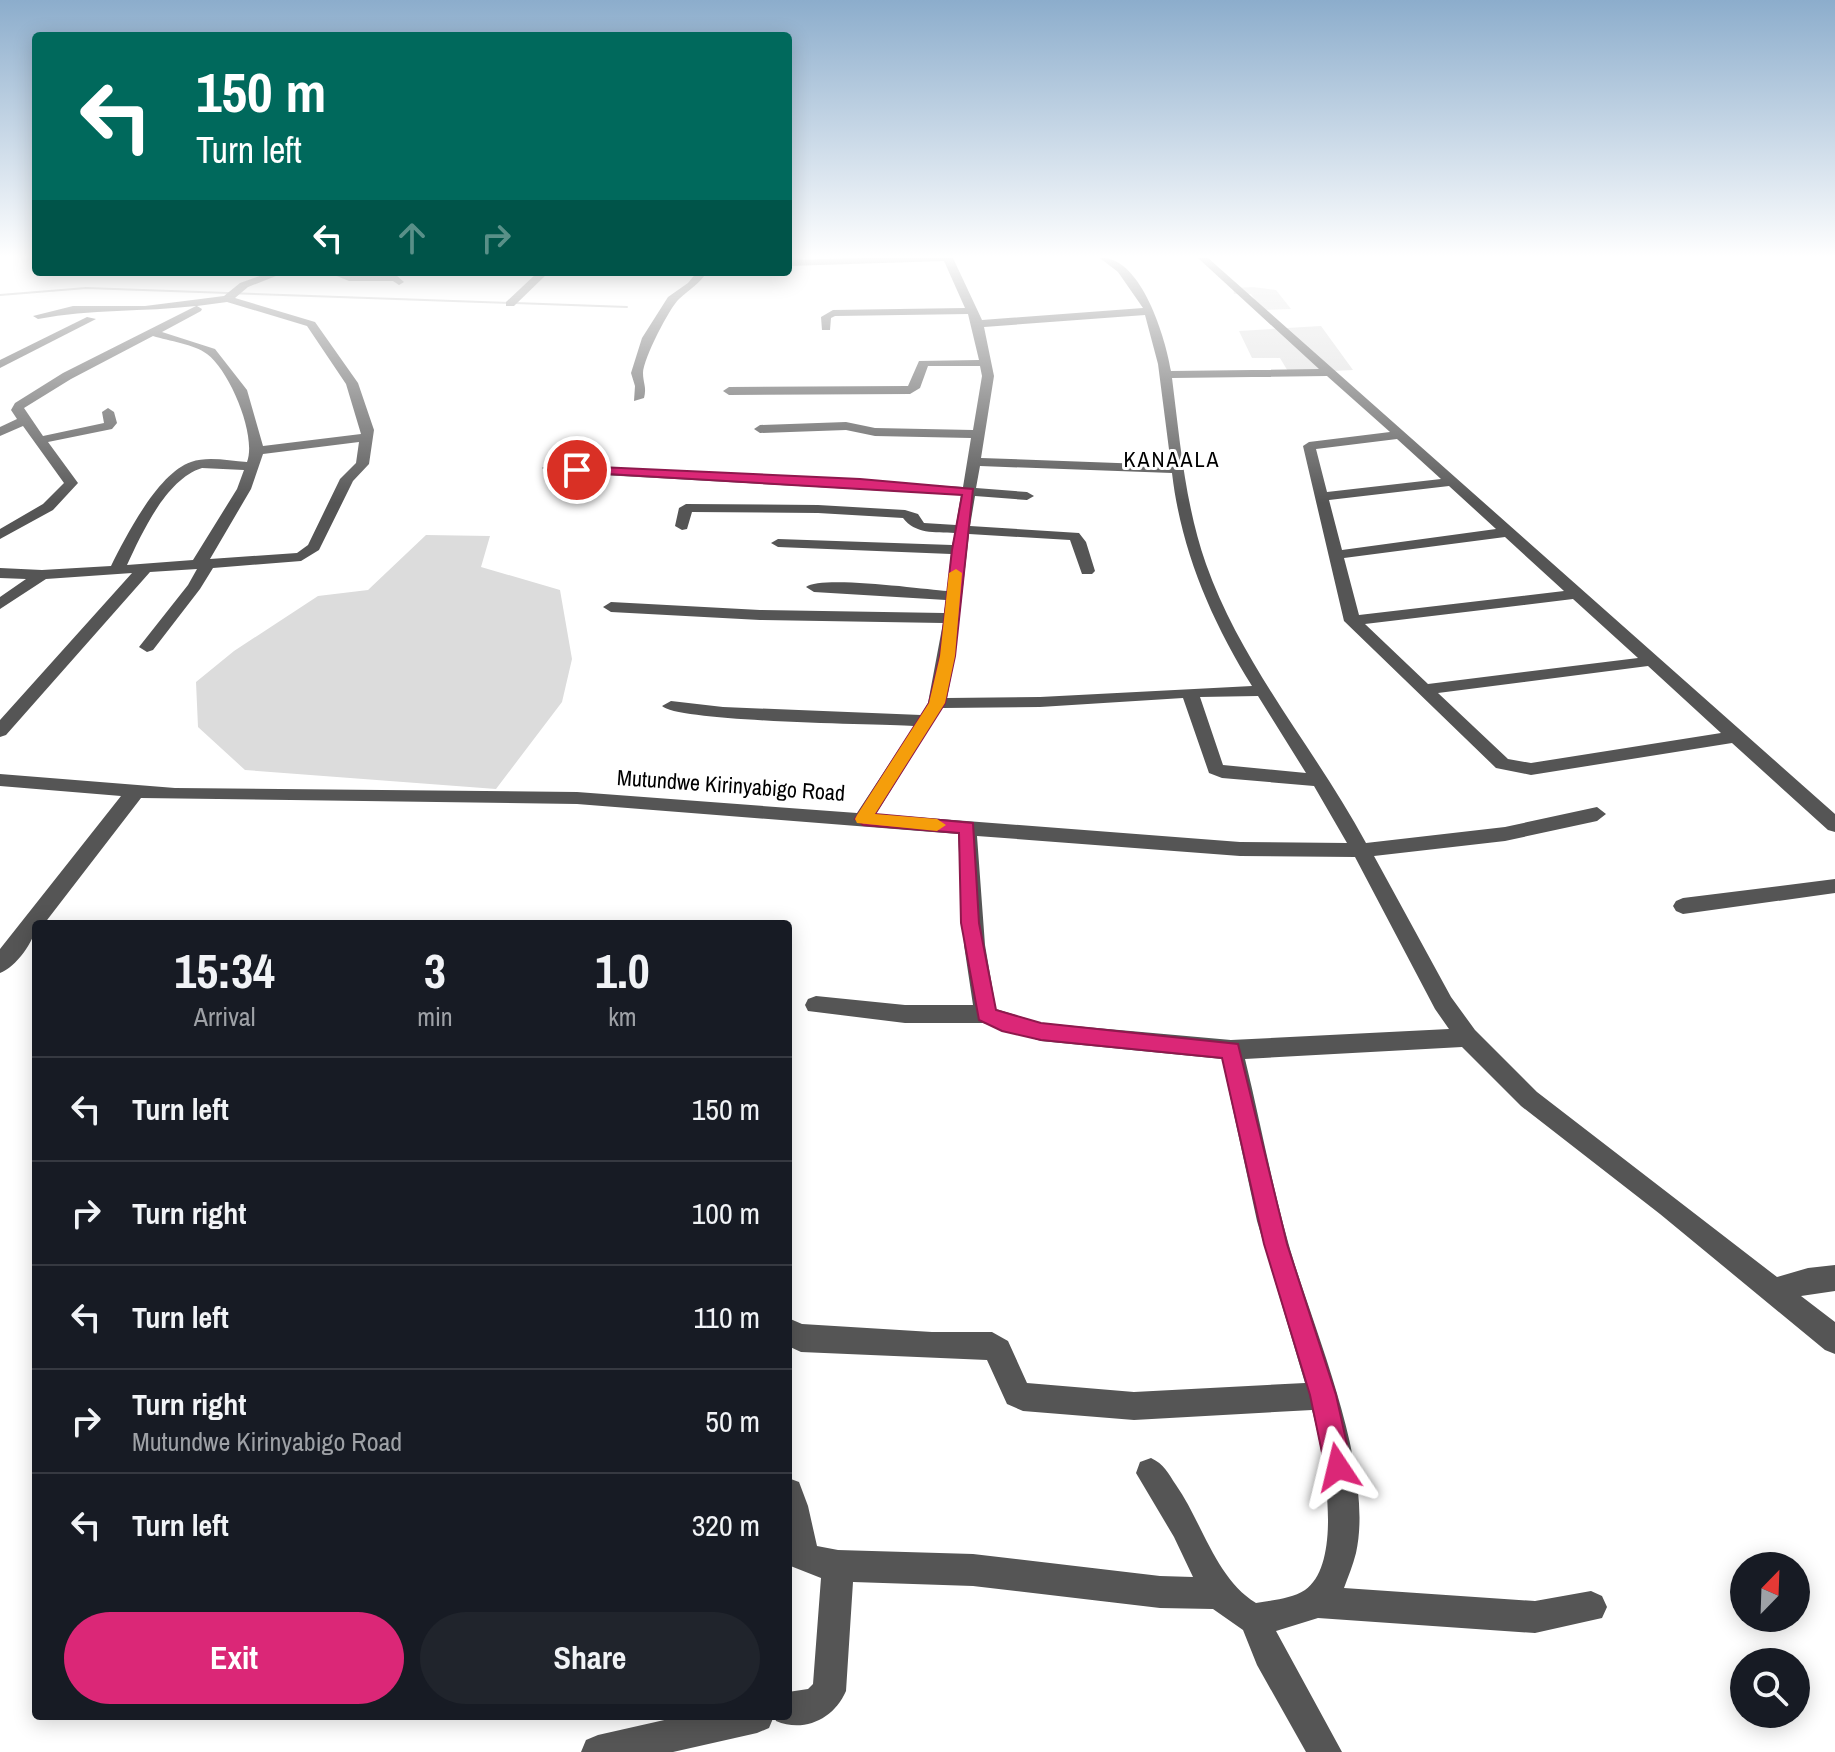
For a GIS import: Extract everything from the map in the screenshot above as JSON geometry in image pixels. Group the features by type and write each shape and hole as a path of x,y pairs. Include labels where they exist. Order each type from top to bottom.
{"street":[{"path":"0,365 50,340"},
{"path":"0,404 19,406 138,340"},
{"path":"147,647 195,586 202,564 234,508 258,451 241,390 217,357 200,347 177,340"},
{"path":"0,573 42,575 290,558 308,554 320,538 347,479 362,464 368,430 352,383 323,340"},
{"path":"638,398 641,386 637,373 647,340"},
{"name":"Mutundwe Kirinyabigo Road","path":"7,781 134,793 577,798 863,819 937,703 947,656 959,550 988,376 981,340"},
{"path":"1157,340 1166,375 1183,509 1199,565 1232,641 1362,850 1443,1003 1467,1037 1529,1099 1669,1206 1835,1340"},
{"path":"1293,340 1835,825"},
{"path":"729,391 910,390 914,388 923,363 987,363"},
{"path":"1166,375 1328,372"},
{"path":"0,535 65,493 71,483 24,421 17,410 19,406"},
{"path":"41,440 108,426 111,423 108,412"},
{"path":"0,432 24,421"},
{"path":"760,429 846,426 875,432 979,434"},
{"path":"1399,435 1309,446 1352,621 1502,764 1518,769 1738,736"},
{"path":"258,451 366,437"},
{"path":"974,462 1176,469"},
{"path":"117,569 159,498 182,473 194,465 252,466"},
{"path":"549,468 860,483 1027,496"},
{"path":"1321,497 1450,482"},
{"path":"682,526 686,508 778,508 905,514 913,517 914,524 922,527 1074,536 1079,542 1087,571"},
{"path":"0,517 25,521"},
{"path":"1336,555 1506,532"},
{"path":"778,543 959,550"},
{"path":"0,731 145,568"},
{"path":"0,604 42,575"},
{"path":"814,587 953,596"},
{"path":"1352,621 1575,594"},
{"path":"611,607 760,615 950,618"},
{"path":"1423,690 1650,661"},
{"path":"937,703 1040,702 1190,692 1262,691"},
{"path":"1190,692 1218,771 1321,780"},
{"path":"671,706 723,712 927,721"},
{"path":"0,798 7,781"},
{"path":"35,920 134,793"},
{"path":"863,819 1240,849 1362,850 1505,834 1597,814"},
{"path":"967,828 970,923 986,1014"},
{"path":"1683,906 1835,886"},
{"path":"0,965 32,924"},
{"path":"816,1005 905,1014 986,1014 1002,1022 1041,1032 1231,1050 1467,1037"},
{"path":"1231,1050 1276,1244 1335,1442 1341,1491 1342,1547 1328,1589 1317,1602"},
{"path":"1773,1291 1808,1281 1835,1278"},
{"path":"792,1334 801,1338 932,1346 992,1346 998,1351 1017,1394 1023,1397 1134,1406 1323,1395"},
{"path":"1151,1473 1186,1527 1216,1593 1229,1605 1254,1619 1269,1653 1325,1752"},
{"path":"792,1503 794,1550 813,1561 838,1566 973,1570 1160,1592 1216,1593"},
{"path":"792,1708 816,1705 829,1691 838,1566"},
{"path":"1254,1619 1317,1602 1535,1617 1591,1607"},
{"path":"598,1752 739,1720"}],"shaded area":[{"path":"1243,340 1331,340 1353,370 1289,373 1280,358 1252,358"},
{"path":"426,535 490,536 481,567 560,590 572,659 562,702 496,789 245,770 198,727 196,682 234,651 318,596 368,590"}],"slow traffic":[{"path":"937,825 863,819 937,703 947,656 956,573"}],"district":[{"name":"KANAALA","path":"1172,459"}],"route":[{"path":"577,470 860,483 969,492 947,656 937,703 863,819 967,828 970,923 986,1014 1002,1022 1041,1032 1231,1050 1276,1244 1323,1395 1338,1467"}]}
